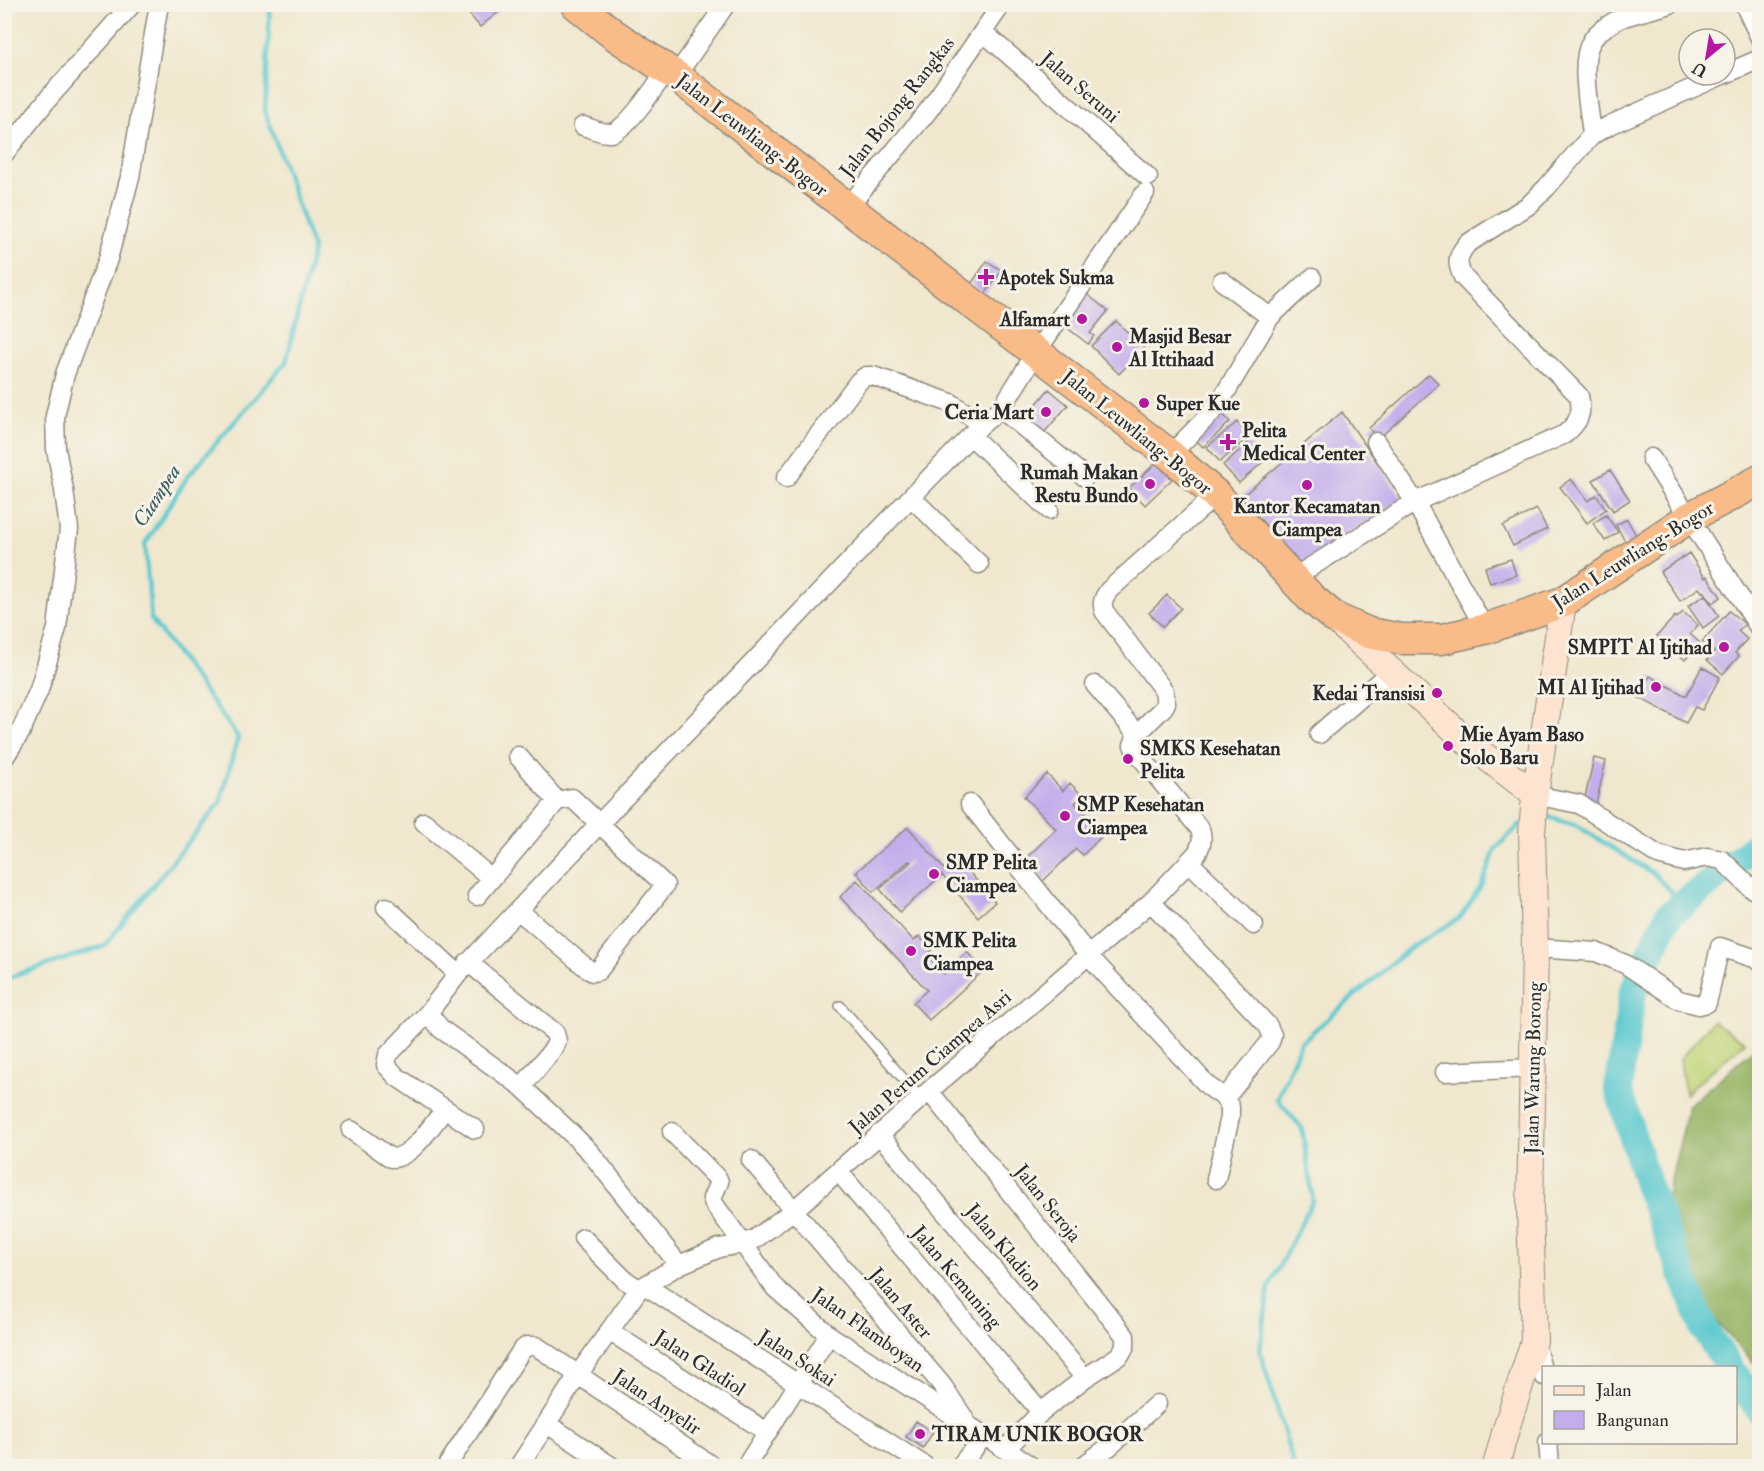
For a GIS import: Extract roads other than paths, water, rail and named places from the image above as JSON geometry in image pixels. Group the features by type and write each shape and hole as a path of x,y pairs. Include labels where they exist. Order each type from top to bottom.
{"highway":[{"name":"Jalan Leuwliang-Bogor","path":"576,4 613,34 672,73 1170,454 1216,495 1311,598 1335,618 1369,633 1401,639 1442,639 1485,629 1563,602 1690,517 1760,480"}],"main road":[{"name":"Jalan Warung Borong","path":"1496,1467 1534,1341 1530,1208 1535,948 1532,833 1535,795 1563,602"},
{"path":"1335,618 1390,672 1472,746 1535,795"}],"street":[{"path":"4,154 47,100 132,4"},
{"path":"4,758 20,733 39,690 57,628 69,529 56,449 56,416 64,374 108,259 130,177 159,4"},
{"path":"583,126 612,133 619,130 672,73 726,4"},
{"name":"Jalan Bojong Rangkas","path":"847,208 928,111 1002,4"},
{"path":"1592,135 1586,73 1586,59 1591,42 1601,30 1622,18 1670,4"},
{"path":"1744,4 1760,38"},
{"name":"Jalan Seruni","path":"983,32 1146,185 1037,351"},
{"path":"1737,69 1760,59"},
{"path":"1293,578 1415,502 1565,434 1575,426 1581,417 1579,396 1463,277 1457,259 1467,244 1529,205 1592,135 1610,124 1694,87"},
{"path":"1170,454 1213,411 1270,317 1312,278"},
{"path":"1222,281 1270,317"},
{"path":"475,1129 398,1077 386,1065 388,1055 428,1013 463,968 600,823 911,497 1000,409 1037,351"},
{"path":"786,478 859,381 866,376 873,376 940,398 960,408 1049,510"},
{"path":"1000,409 1085,477"},
{"path":"1376,442 1415,502 1485,629"},
{"path":"1651,458 1760,629"},
{"path":"1095,685 1137,734 1163,708 1166,697 1164,691 1104,611 1102,605 1109,590 1216,495"},
{"path":"911,497 979,564"},
{"path":"1320,734 1390,672"},
{"name":"Jalan Perum Ciampea Asri","path":"519,1467 578,1375 643,1287 679,1265 719,1248 755,1239 794,1210 838,1171 884,1140 925,1095 1151,902 1190,863 1202,845 1200,829 1135,750 1133,744 1137,734"},
{"path":"518,756 557,801"},
{"path":"1535,795 1579,804 1658,855 1684,862 1707,857 1722,860 1755,890"},
{"path":"477,896 557,801 572,798 665,885 598,972 589,970 519,910"},
{"path":"970,804 1089,956 1208,1086 1225,1098 1230,1107 1230,1117 1216,1179"},
{"path":"424,822 490,878"},
{"path":"1190,863 1254,925"},
{"path":"1151,902 1268,1026 1272,1035 1270,1042 1225,1098"},
{"path":"386,907 463,968 555,1033 557,1041 554,1048 522,1087"},
{"path":"1535,948 1596,952 1625,964 1679,1000 1698,1005 1707,1003 1720,947 1760,960"},
{"path":"428,1013 441,1029 522,1087 590,1152 679,1265"},
{"path":"1445,1072 1533,1068"},
{"name":"Jalan Seroja","path":"925,1095 1125,1336 1125,1346 1120,1355 1085,1378"},
{"path":"351,1130 391,1158 398,1158 413,1148 444,1110"},
{"name":"Jalan Flamboyan","path":"672,1132 719,1180 712,1196 713,1200 775,1288 829,1335 1031,1467"},
{"name":"Jalan Kladion","path":"884,1140 1085,1378"},
{"name":"Jalan Aster","path":"751,1160 942,1385 977,1431"},
{"name":"Jalan Kemuning","path":"838,1171 1041,1412"},
{"name":"Jalan Sokai","path":"583,1238 625,1280 643,1287 925,1467"},
{"name":"Jalan Gladiol","path":"609,1331 767,1432"},
{"path":"746,1467 829,1335"},
{"path":"1534,1341 1542,1369"},
{"name":"Jalan Anyelir","path":"447,1467 521,1351 527,1346 536,1346 712,1467"},
{"path":"1006,1449 1041,1412 1085,1378"},
{"path":"1083,1467 1157,1404"},
{"path":"547,1424 611,1467"},
{"path":"960,1467 977,1431"},
{"path":"1548,1444 1550,1467"}],"lane":[{"path":"840,1006 925,1095"}],"waterway":[{"name":"Ciampea","path":"4,979 104,946 220,803 238,737 151,619 145,544 188,476 286,362 313,249 265,111 270,4"},
{"path":"1540,819 1549,817 1576,825 1654,874 1683,904"},
{"path":"1294,1466 1260,1351 1269,1287 1313,1200 1302,1128 1277,1099 1301,1042 1412,946 1460,918 1482,885 1496,848 1520,825 1524,824"},
{"path":"1729,1366 1704,1329 1647,1184 1618,1088 1633,991 1668,916 1760,842"},
{"path":"1737,1377 1760,1411"}],"place":[{"name":"Apotek Sukma","path":"986,277"},
{"name":"Alfamart","path":"1082,319"},
{"name":"Masjid Besar Al Ittihaad","path":"1117,347"},
{"name":"Super Kue","path":"1144,403"},
{"name":"Ceria Mart","path":"1046,412"},
{"name":"Pelita Medical Center","path":"1228,442"},
{"name":"Rumah Makan Restu Bundo","path":"1150,484"},
{"name":"Kantor Kecamatan Ciampea","path":"1307,485"},
{"name":"SMPIT Al Ijtihad","path":"1724,647"},
{"name":"MI Al Ijtihad","path":"1656,687"},
{"name":"Kedai Transisi","path":"1437,693"},
{"name":"Mie Ayam Baso Solo Baru","path":"1448,746"},
{"name":"SMKS Kesehatan Pelita","path":"1128,759"},
{"name":"SMP Kesehatan Ciampea","path":"1065,816"},
{"name":"SMP Pelita Ciampea","path":"934,874"},
{"name":"SMK Pelita Ciampea","path":"911,951"},
{"name":"TIRAM UNIK BOGOR","path":"920,1434"}]}
